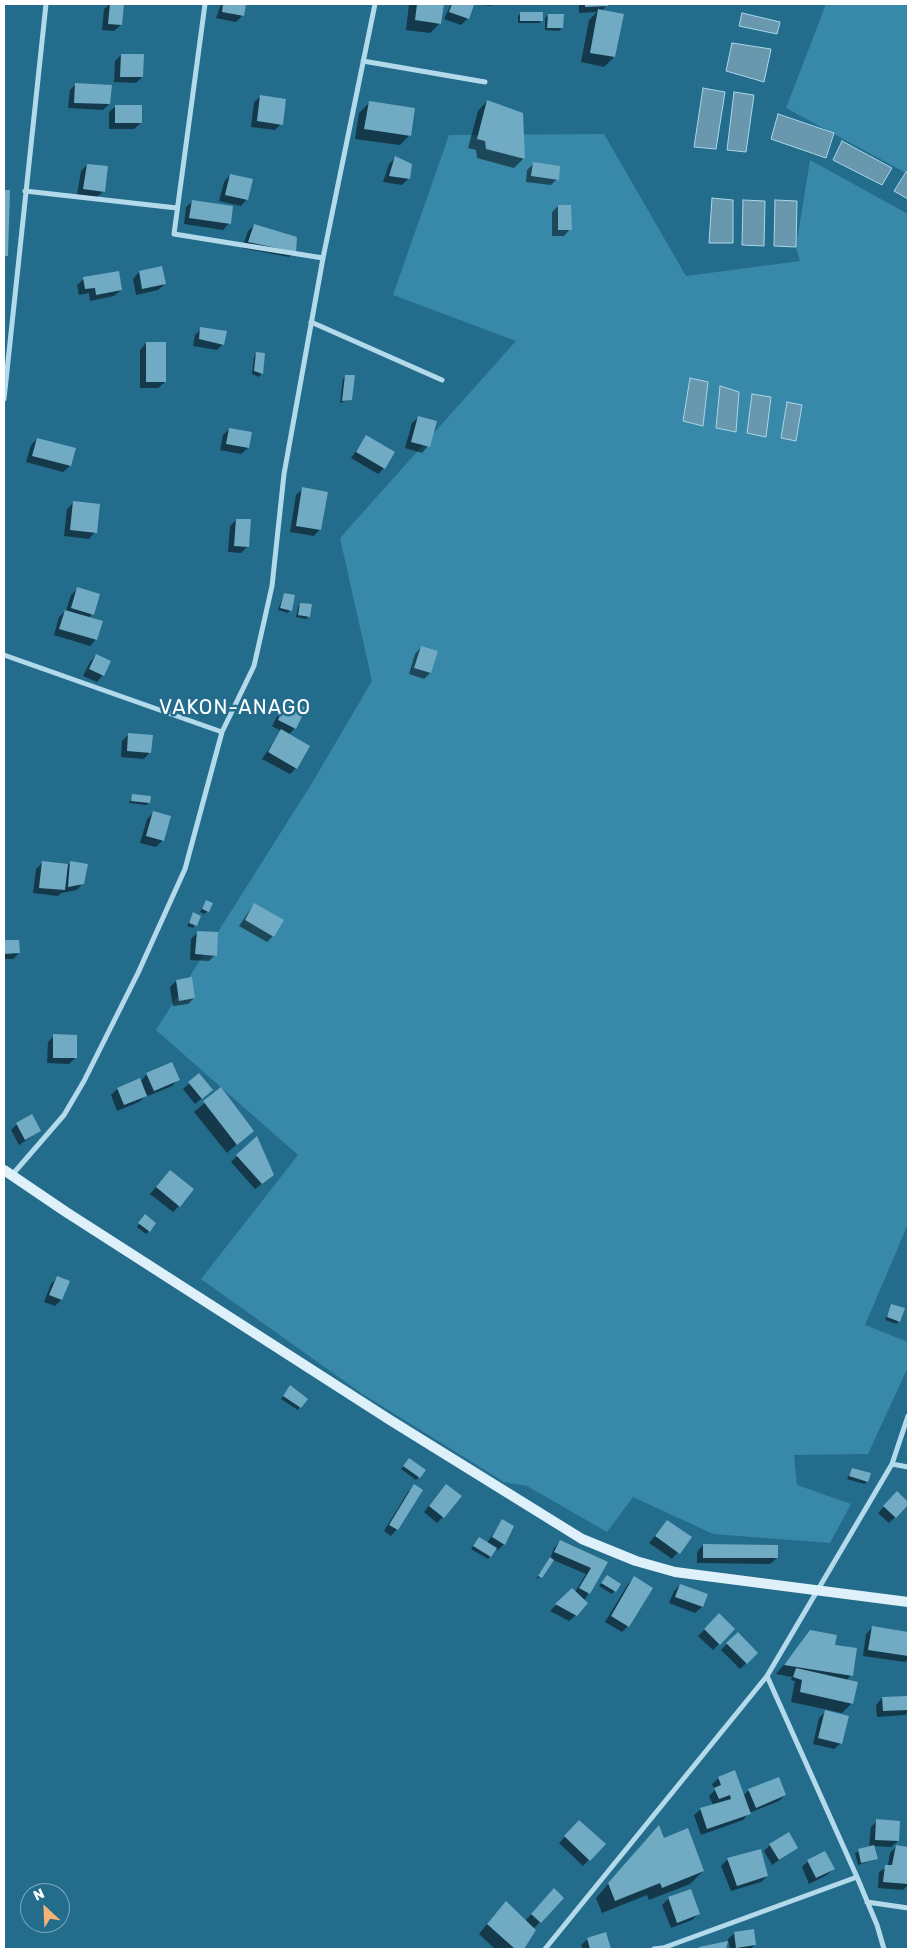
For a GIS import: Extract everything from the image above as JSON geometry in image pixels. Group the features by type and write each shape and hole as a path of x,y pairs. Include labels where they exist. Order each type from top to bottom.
{"main road":[{"path":"8,1172 66,1212 390,1420 582,1539 636,1560 675,1572 908,1602"}],"street":[{"path":"4,399 46,4"},
{"path":"205,4 174,234 323,258"},
{"path":"8,1172 64,1115 84,1081 138,973 184,869 222,732 254,666 270,594 284,474 311,322 375,4"},
{"path":"363,60 485,82"},
{"path":"25,191 177,208"},
{"path":"311,322 442,380"},
{"path":"4,654 222,732"},
{"path":"545,1949 766,1676 892,1464 908,1416"},
{"path":"892,1464 908,1467"},
{"path":"766,1676 857,1877 884,1949"},
{"path":"654,1949 663,1949 857,1877"},
{"path":"867,1902 908,1908"}],"shaded area":[{"path":"826,4 908,4 908,174 786,108"},
{"path":"742,13 780,22 777,34 739,26"},
{"path":"732,43 771,49 764,82 726,71"},
{"path":"703,88 725,92 716,149 694,147"},
{"path":"734,92 754,95 746,152 727,150"},
{"path":"778,114 834,133 826,158 771,139"},
{"path":"604,134 686,276 800,261 796,247 810,160 908,214 908,1224 865,1325 908,1342 908,1367 868,1454 794,1455 797,1485 851,1504 830,1543 713,1534 633,1497 607,1532 527,1486 504,1482 361,1393 201,1279 298,1155 156,1030 312,783 372,681 340,538 516,341 393,295 449,135"},
{"path":"842,141 892,168 882,185 833,160"},
{"path":"906,172 908,174 908,199 894,191"},
{"path":"712,198 733,200 733,243 709,243"},
{"path":"743,200 765,201 764,246 742,245"},
{"path":"775,200 797,201 796,247 774,246"},
{"path":"690,378 708,382 703,426 683,421"},
{"path":"720,386 739,392 736,432 716,428"},
{"path":"752,394 771,397 766,437 747,433"},
{"path":"787,402 802,405 796,441 781,438"}],"building":[{"path":"110,4 124,4 122,25 108,24"},
{"path":"223,4 246,4 244,16 222,12"},
{"path":"417,4 444,4 441,24 415,20"},
{"path":"452,4 474,5 469,19 449,12"},
{"path":"585,4 608,4 608,6 585,7"},
{"path":"598,9 624,14 615,57 590,53"},
{"path":"520,12 543,12 543,21 520,21"},
{"path":"548,14 564,14 563,28 547,28"},
{"path":"121,54 144,54 143,77 120,77"},
{"path":"75,83 112,85 110,104 74,103"},
{"path":"260,95 286,99 283,125 257,121"},
{"path":"487,100 523,113 525,159 486,149 485,141 477,139"},
{"path":"369,101 415,108 411,136 364,129"},
{"path":"115,105 142,105 142,123 115,123"},
{"path":"395,156 412,164 410,179 389,176"},
{"path":"533,162 560,166 559,180 531,176"},
{"path":"87,164 108,166 105,192 83,189"},
{"path":"230,174 253,179 248,200 225,195"},
{"path":"4,190 10,190 8,256 4,256"},
{"path":"192,200 233,206 231,224 189,218"},
{"path":"558,205 571,205 572,230 558,230"},
{"path":"254,224 297,237 296,252 248,242"},
{"path":"162,266 166,284 142,289 139,271"},
{"path":"119,271 122,290 96,295 95,288 85,289 83,277"},
{"path":"200,327 227,331 224,345 199,339"},
{"path":"146,342 166,342 166,382 146,382"},
{"path":"256,352 265,353 263,374 254,371"},
{"path":"345,375 355,375 352,400 342,401"},
{"path":"418,416 437,421 430,447 411,442"},
{"path":"229,428 252,432 249,448 226,444"},
{"path":"366,435 395,452 385,469 356,452"},
{"path":"37,438 76,448 71,466 32,456"},
{"path":"302,487 328,492 321,530 296,526"},
{"path":"73,501 100,504 97,533 70,530"},
{"path":"236,519 251,519 249,547 234,546"},
{"path":"77,587 100,594 94,615 71,608"},
{"path":"284,593 295,595 292,611 280,608"},
{"path":"300,603 312,604 310,617 298,615"},
{"path":"65,610 103,621 97,640 59,629"},
{"path":"421,646 438,651 431,673 414,668"},
{"path":"96,654 111,661 104,676 89,669"},
{"path":"288,699 306,708 296,729 278,720"},
{"path":"281,729 310,746 297,769 268,752"},
{"path":"128,733 153,735 151,753 127,751"},
{"path":"132,794 151,796 150,803 131,801"},
{"path":"153,811 171,816 164,841 146,836"},
{"path":"42,861 68,864 65,890 39,888"},
{"path":"70,861 88,864 84,884 68,887"},
{"path":"206,900 213,903 209,912 202,909"},
{"path":"254,903 284,920 274,937 245,920"},
{"path":"193,912 201,916 197,926 189,923"},
{"path":"197,931 218,932 217,956 195,954"},
{"path":"4,940 19,940 20,953 4,954"},
{"path":"192,977 195,998 179,1001 176,980"},
{"path":"53,1034 77,1035 77,1058 53,1058"},
{"path":"172,1062 180,1080 154,1091 146,1073"},
{"path":"199,1073 213,1090 202,1099 188,1082"},
{"path":"140,1078 147,1096 124,1105 117,1088"},
{"path":"221,1087 254,1131 237,1145 203,1101"},
{"path":"32,1114 41,1131 25,1140 16,1123"},
{"path":"257,1136 274,1175 262,1184 236,1155"},
{"path":"170,1170 194,1189 180,1207 156,1187"},
{"path":"145,1214 156,1223 150,1232 138,1223"},
{"path":"57,1276 70,1281 62,1300 49,1295"},
{"path":"891,1304 905,1308 900,1322 887,1317"},
{"path":"290,1385 308,1399 301,1408 283,1396"},
{"path":"409,1458 426,1470 420,1478 403,1466"},
{"path":"852,1468 871,1473 868,1482 849,1476"},
{"path":"414,1484 423,1490 398,1530 389,1525"},
{"path":"446,1484 462,1496 444,1518 429,1506"},
{"path":"897,1491 908,1502 908,1505 896,1518 883,1506"},
{"path":"502,1519 514,1526 505,1545 492,1537"},
{"path":"667,1520 692,1537 680,1554 655,1536"},
{"path":"479,1537 497,1548 491,1557 473,1546"},
{"path":"560,1540 608,1562 590,1594 579,1588 591,1568 554,1552"},
{"path":"703,1544 778,1545 778,1558 703,1558"},
{"path":"550,1557 554,1560 542,1578 538,1576"},
{"path":"607,1575 621,1584 616,1592 601,1583"},
{"path":"634,1576 653,1588 629,1627 611,1616"},
{"path":"680,1584 708,1594 703,1607 675,1597"},
{"path":"572,1588 588,1603 577,1616 555,1604"},
{"path":"719,1613 735,1629 720,1645 704,1629"},
{"path":"872,1626 908,1632 908,1656 868,1650"},
{"path":"810,1630 837,1635 835,1645 857,1648 853,1676 784,1665"},
{"path":"738,1632 758,1653 747,1664 726,1643"},
{"path":"796,1668 858,1682 853,1704 800,1692 802,1680 793,1677"},
{"path":"908,1696 908,1710 883,1711 882,1697"},
{"path":"825,1710 849,1716 842,1744 818,1738"},
{"path":"735,1770 751,1814 707,1829 700,1808 731,1799 730,1795 719,1799 714,1788 721,1785 718,1777"},
{"path":"779,1777 786,1795 756,1808 748,1789"},
{"path":"876,1819 900,1821 899,1841 875,1840"},
{"path":"579,1820 606,1844 590,1861 564,1836"},
{"path":"659,1825 664,1838 688,1828 704,1871 662,1888 660,1883 615,1901 608,1883"},
{"path":"789,1832 798,1848 779,1860 769,1844"},
{"path":"874,1845 878,1859 861,1863 858,1849"},
{"path":"896,1845 908,1847 908,1884 883,1882 885,1865 892,1865"},
{"path":"761,1849 768,1876 737,1886 727,1858"},
{"path":"825,1851 835,1869 816,1878 807,1860"},
{"path":"554,1888 564,1898 541,1923 531,1914"},
{"path":"691,1889 700,1914 677,1923 668,1897"},
{"path":"506,1901 536,1930 524,1949 515,1949 487,1924"},
{"path":"754,1929 756,1945 736,1948 734,1932"},
{"path":"606,1932 611,1949 590,1949 587,1938"},
{"path":"728,1941 726,1949 699,1949 699,1947"}],"district":[{"name":"VAKON-ANAGO","path":"235,708"}]}
